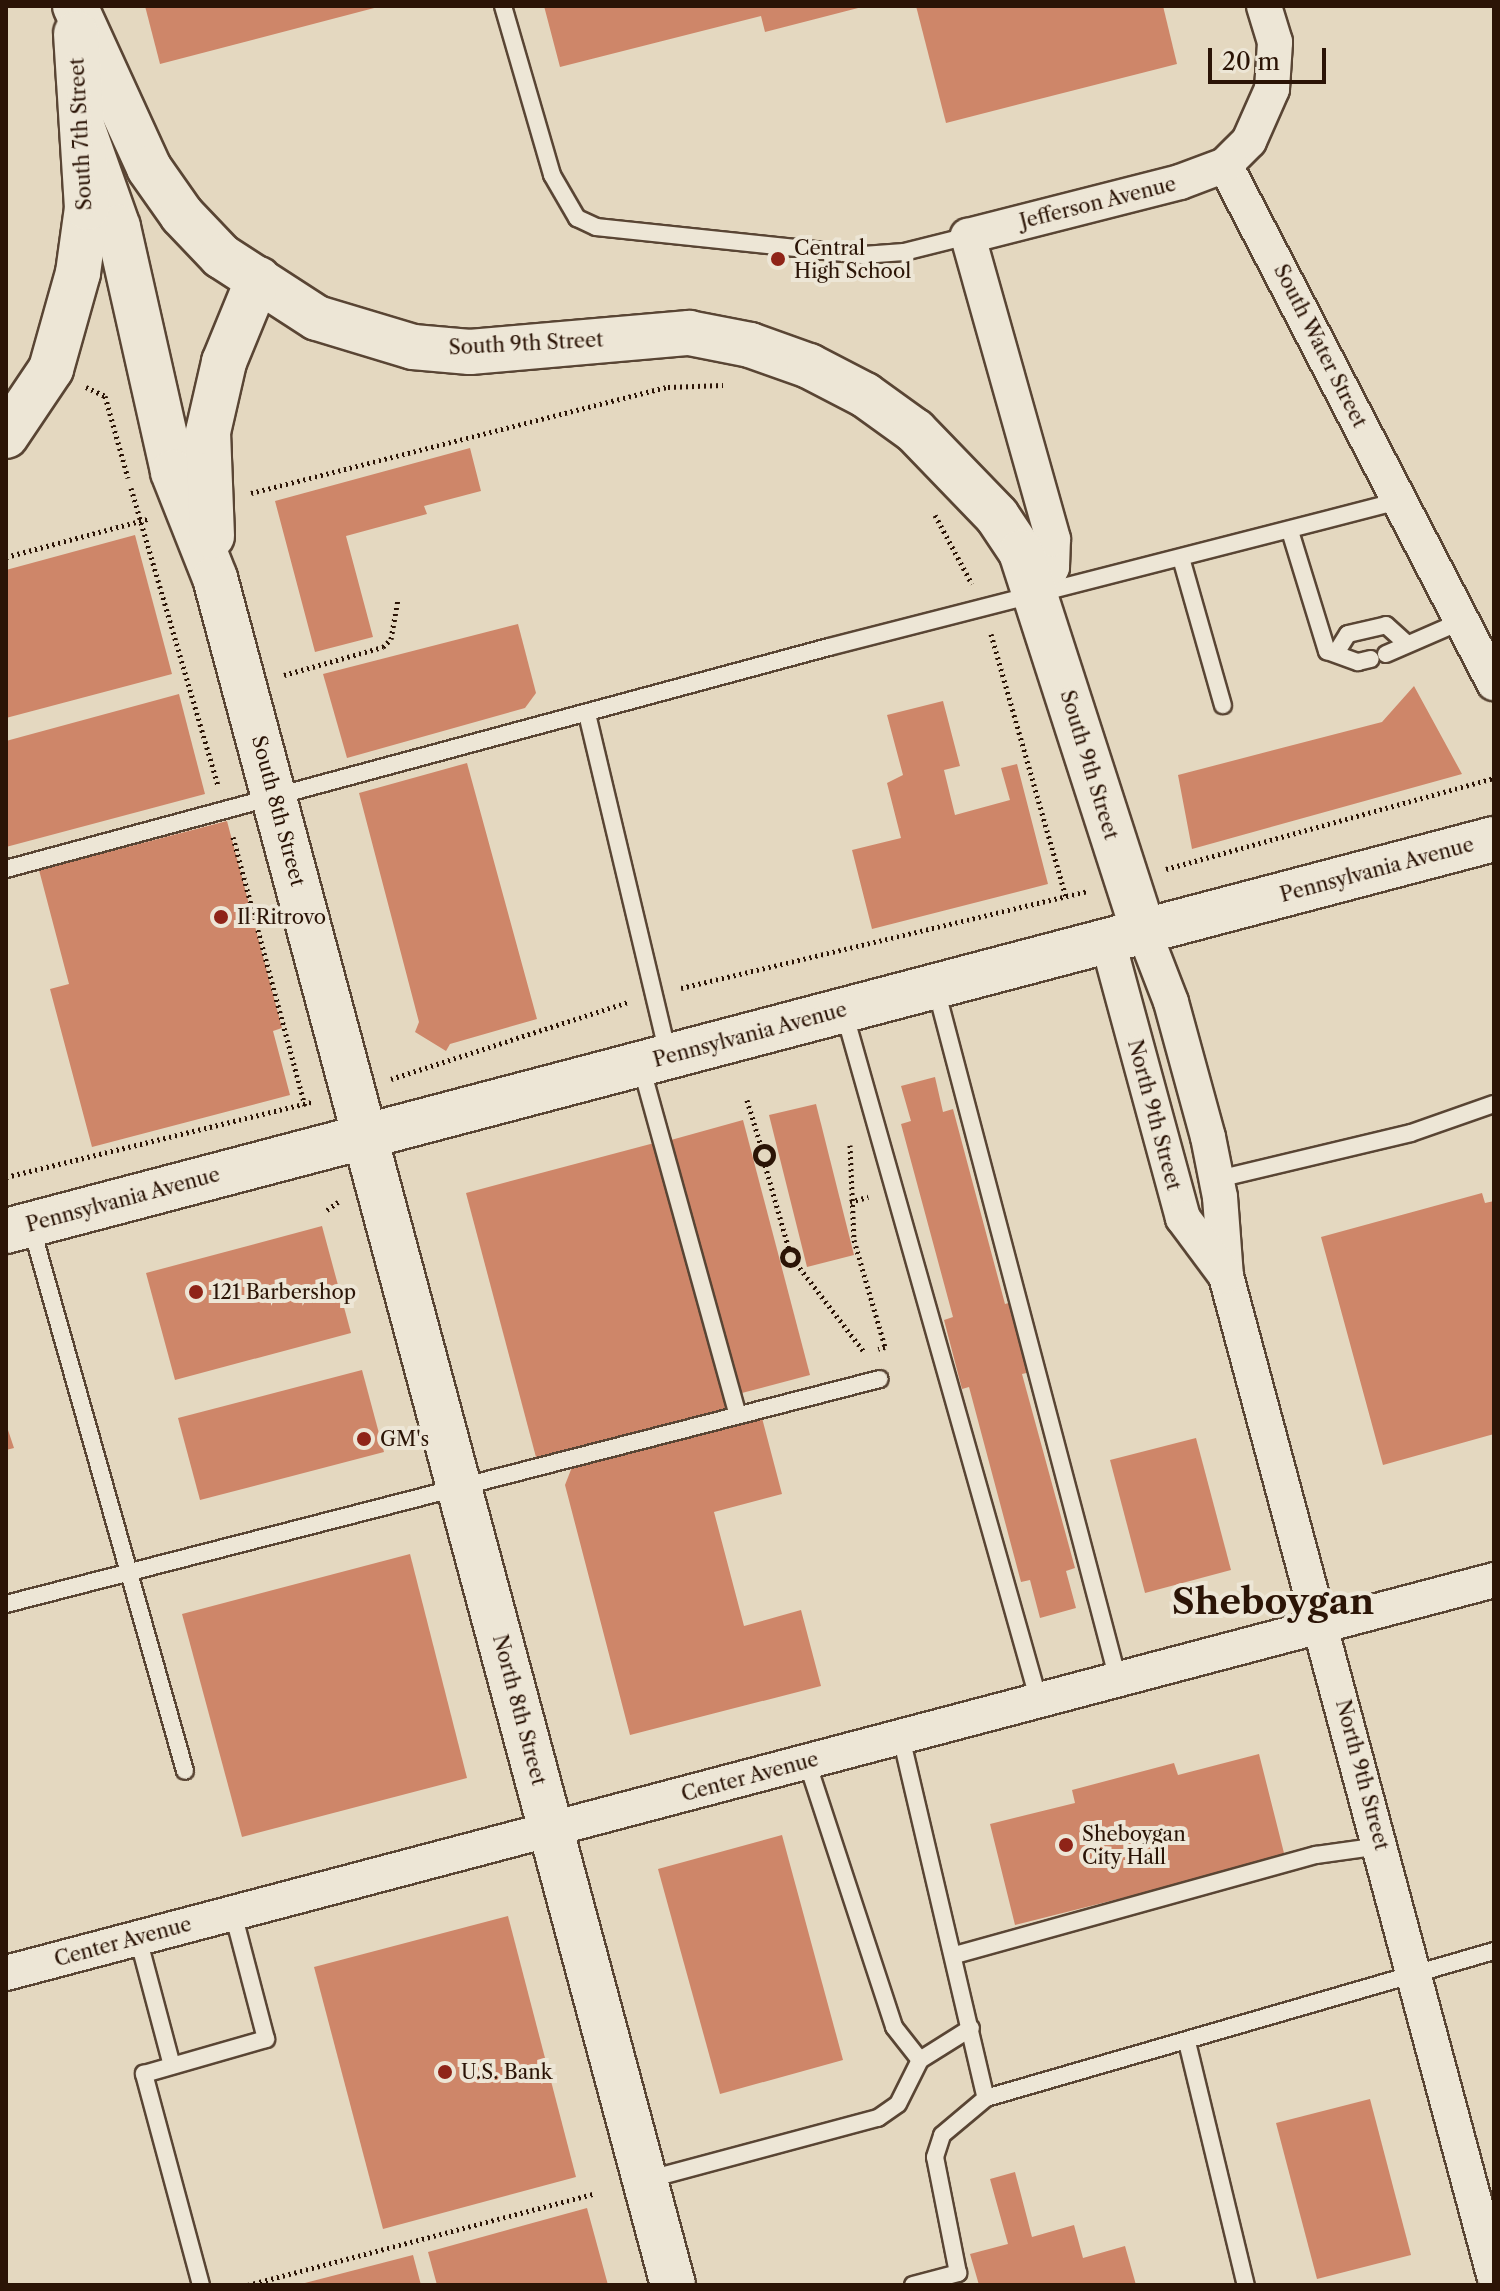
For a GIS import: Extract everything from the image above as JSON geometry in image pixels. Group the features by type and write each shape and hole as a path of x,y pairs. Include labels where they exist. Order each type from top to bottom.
{"street":[{"name":"South 7th Street","path":"6,436 51,369 66,329 87,208 75,6"},
{"name":"South 9th Street","path":"75,6 149,168 182,215 221,256 317,318 413,347 470,352 689,333 750,345 809,366 903,422 960,475 1013,540 1038,595 1124,880 1126,937"},
{"path":"1225,165 1249,141 1272,89 1276,50 1264,6"},
{"name":"South 8th Street","path":"82,126 118,227 154,406 198,506 366,1135"},
{"name":"Jefferson Avenue","path":"968,236 1180,182 1225,165"},
{"name":"South Water Street","path":"1225,165 1494,683"},
{"path":"968,236 1053,539 1052,567 1038,595"},
{"name":"South 8th Street","path":"198,506 211,418 224,362 258,279"},
{"name":"Pennsylvania Avenue","path":"18,1228 1494,839"},
{"name":"North 9th Street","path":"1126,937 1174,1014 1218,1179 1226,1276 1494,2275"},
{"name":"North 9th Street","path":"1126,937 1181,1212 1193,1237 1226,1276"},
{"name":"North 8th Street","path":"366,1135 673,2285"},
{"name":"Center Avenue","path":"6,1973 1494,1580"}],"lane":[{"path":"503,6 556,186 577,218 596,227 863,255 904,252 968,236"},
{"path":"6,869 1399,501"},
{"path":"1290,531 1327,651 1358,662 1378,657 1405,642 1462,621"},
{"path":"1181,558 1223,705"},
{"path":"1336,653 1348,634 1386,625 1405,642"},
{"path":"587,714 652,995 654,1060 738,1415"},
{"path":"935,987 1118,1680"},
{"path":"844,1010 1039,1701"},
{"path":"1218,1179 1387,1140 1494,1104"},
{"path":"18,1228 131,1571 185,1771"},
{"path":"6,1604 880,1379"},
{"path":"901,1737 955,1955 986,2098"},
{"path":"807,1762 894,2027 920,2060"},
{"path":"955,1955 1316,1855 1380,1846"},
{"path":"201,2285 144,2074 266,2039 233,1913"},
{"path":"138,1938 172,2066"},
{"path":"913,2285 958,2273 935,2157 942,2135 986,2098 1494,1951"},
{"path":"644,2180 878,2118 898,2104 920,2060 971,2028"},
{"path":"1187,2042 1246,2285"}],"path":[{"path":"51,369 105,396 226,812 305,1105 339,1203 327,1210"},
{"path":"6,557 668,387 732,386"},
{"path":"925,504 964,565 983,609 1066,897"},
{"path":"244,685 383,647 391,639 398,601"},
{"path":"6,1177 305,1105 652,995 1066,897 1494,778"},
{"path":"747,1100 761,1146 773,1153 765,1165"},
{"path":"785,1249 797,1252 796,1263 863,1354 885,1347 854,1240 849,1132"},
{"path":"761,1146 754,1156 765,1165 785,1249 784,1263 796,1263"},
{"path":"248,2285 595,2193"}],"building":[{"path":"145,6 378,6 378,7 160,64"},
{"path":"544,6 862,7 765,32 761,16 560,67"},
{"path":"916,6 1163,6 1177,64 946,123"},
{"path":"470,448 481,491 424,506 427,514 346,536 373,637 315,652 275,501"},
{"path":"135,535 172,674 6,718 6,570"},
{"path":"518,624 536,693 525,708 347,758 323,674"},
{"path":"1414,686 1462,774 1192,849 1178,775 1382,722"},
{"path":"179,694 205,794 6,847 6,741"},
{"path":"943,701 960,766 944,770 955,815 1010,800 1001,768 1017,764 1048,884 872,929 852,850 901,838 887,783 903,775 887,715"},
{"path":"467,763 537,1019 450,1044 446,1051 415,1032 419,1022 359,793"},
{"path":"227,821 282,1028 273,1031 290,1095 92,1147 50,989 69,984 39,870"},
{"path":"935,1077 943,1112 953,1109 1005,1304 1012,1302 1031,1372 1022,1374 1075,1568 1066,1571 1076,1608 1040,1618 1030,1580 1021,1582 969,1387 962,1389 944,1320 953,1317 901,1124 911,1121 901,1086"},
{"path":"816,1104 854,1255 807,1267 769,1115"},
{"path":"743,1120 810,1375 738,1394 671,1140"},
{"path":"658,1142 729,1410 537,1461 466,1193"},
{"path":"1482,1193 1485,1203 1494,1201 1494,1434 1383,1465 1321,1237"},
{"path":"322,1226 351,1333 175,1380 146,1273"},
{"path":"362,1370 384,1452 200,1500 178,1418"},
{"path":"762,1418 782,1494 714,1512 744,1626 801,1610 821,1686 630,1735 565,1485 572,1467"},
{"path":"6,1424 14,1448 6,1450"},
{"path":"1196,1438 1231,1570 1145,1593 1110,1460"},
{"path":"410,1554 467,1778 242,1837 182,1614"},
{"path":"1259,1754 1285,1857 1015,1925 990,1824 1075,1803 1072,1790 1174,1763 1178,1775"},
{"path":"782,1835 843,2060 720,2094 658,1869"},
{"name":"U.S. Bank","path":"508,1916 576,2177 383,2229 314,1967"},
{"path":"1370,2099 1411,2255 1317,2279 1276,2123"},
{"path":"1015,2172 1032,2237 1074,2225 1083,2258 1125,2246 1136,2285 979,2285 970,2254 1008,2244 990,2179"},
{"path":"587,2208 608,2285 437,2285 428,2252"},
{"path":"413,2255 421,2285 301,2285 301,2284"}],"place":[{"name":"Central High School","path":"778,259"},
{"name":"Il Ritrovo","path":"221,917"},
{"name":"121 Barbershop","path":"196,1292"},
{"name":"GM's","path":"364,1439"},
{"name":"Sheboygan City Hall","path":"1066,1845"},
{"name":"U.S. Bank","path":"445,2072"}],"district":[{"name":"Sheboygan","path":"1273,1602"}]}
